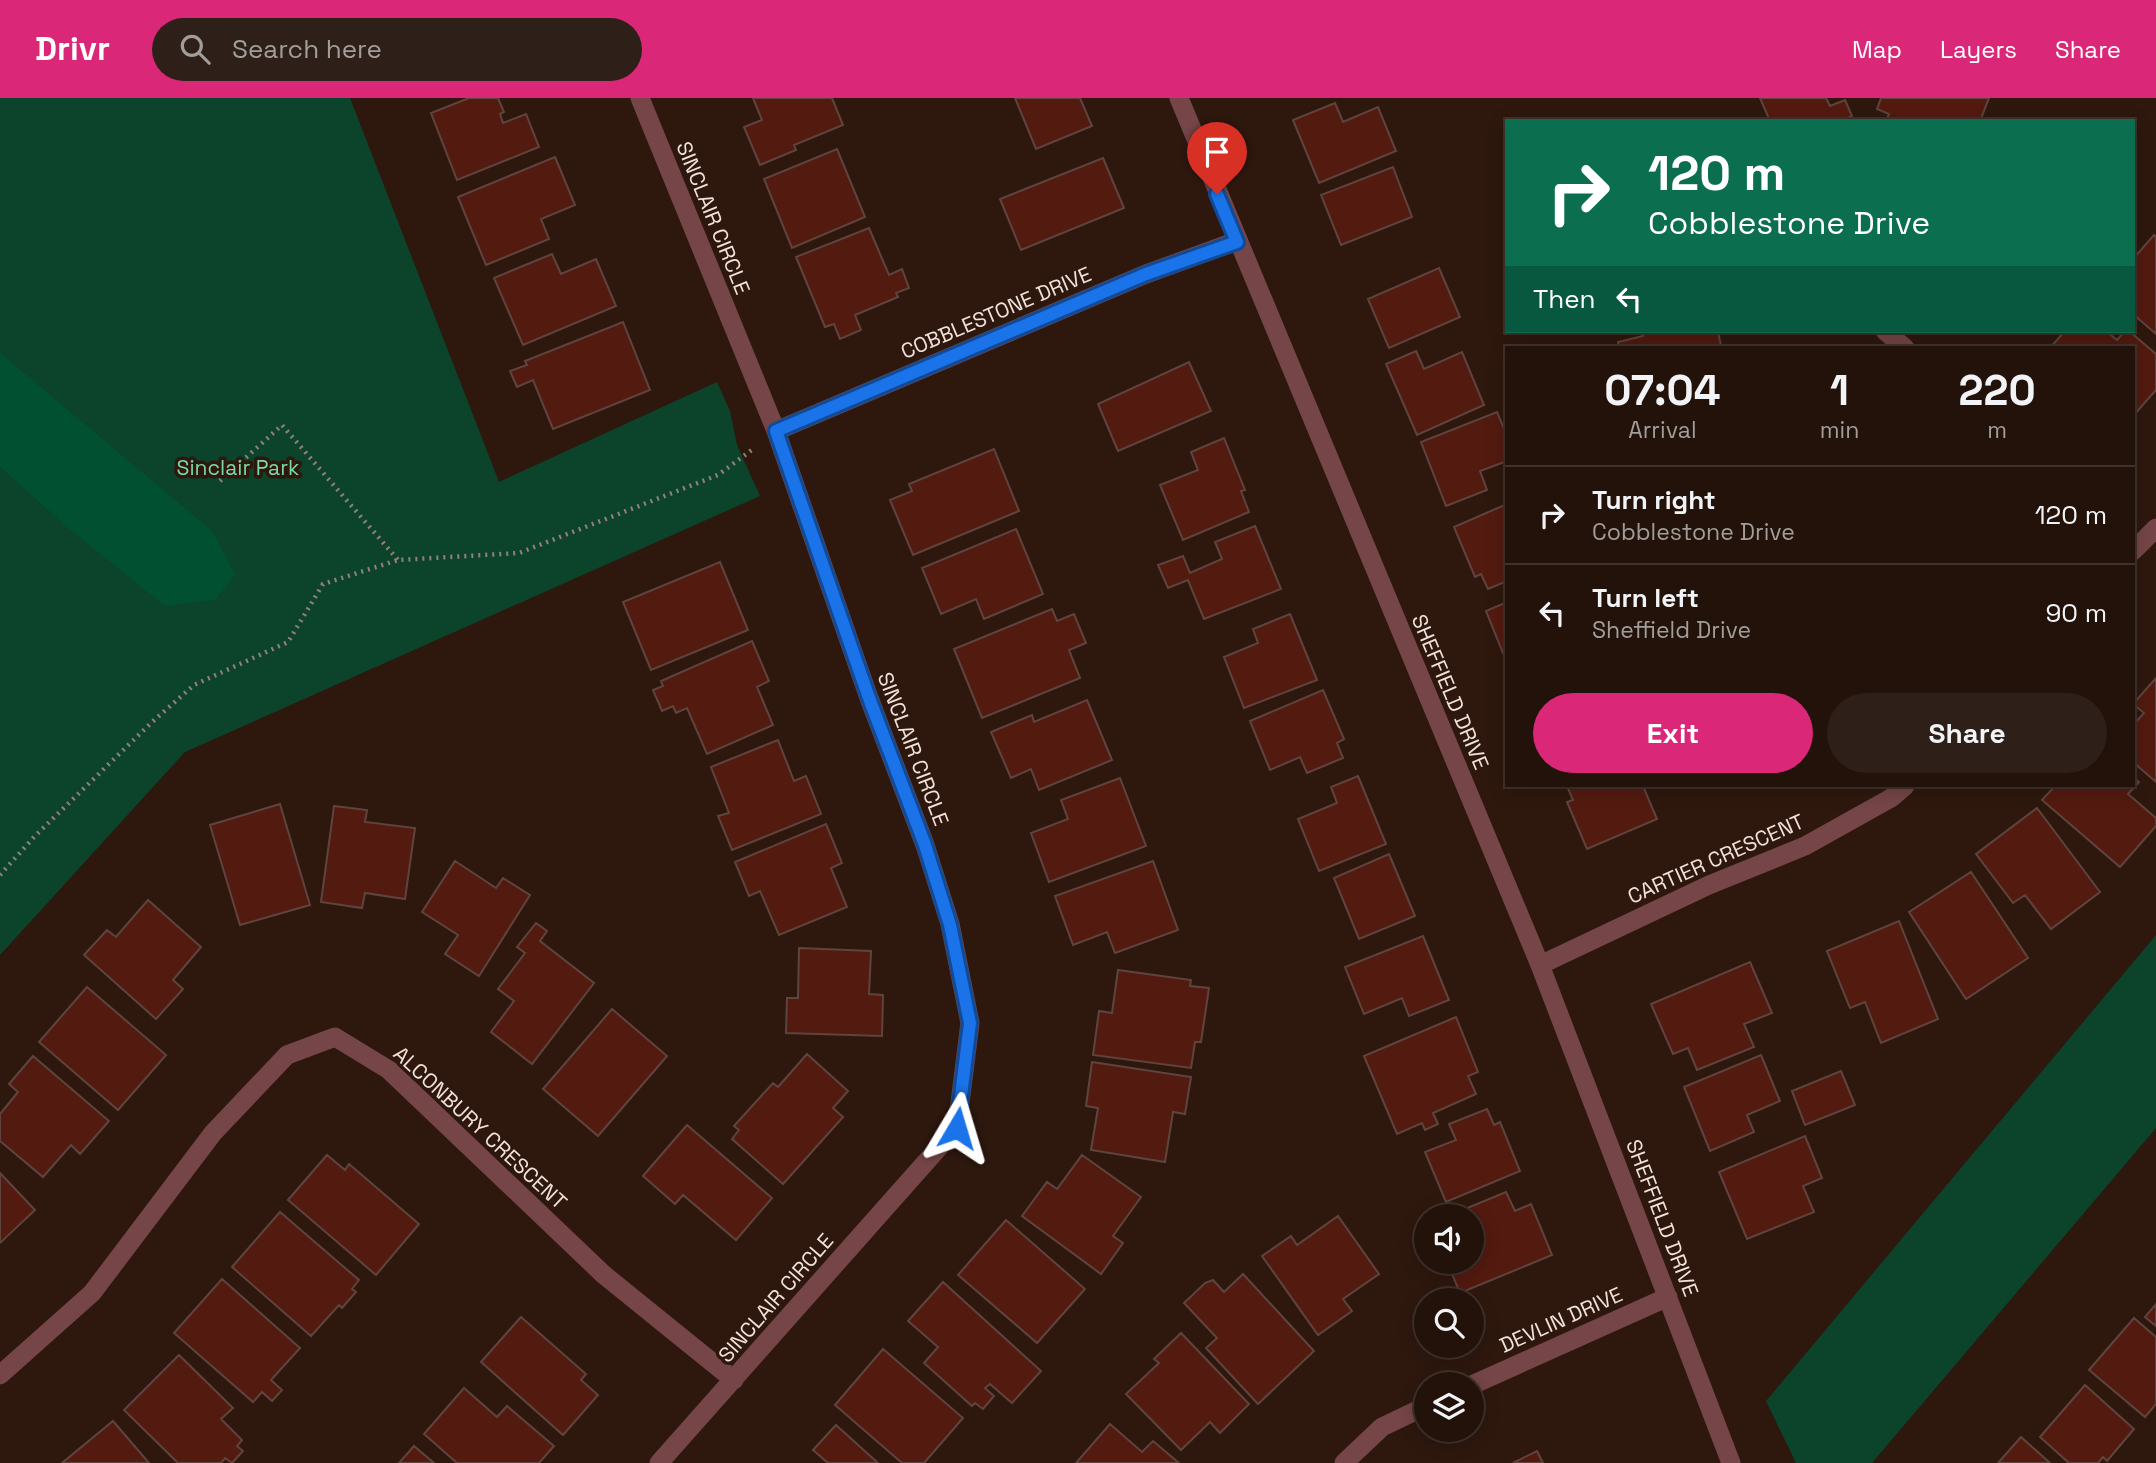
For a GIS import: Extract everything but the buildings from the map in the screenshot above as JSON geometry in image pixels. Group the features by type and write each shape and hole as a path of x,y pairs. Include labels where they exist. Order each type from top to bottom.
{"street":[{"name":"SINCLAIR CIRCLE","path":"640,98 776,431 869,698 925,845 950,925 970,1023 957,1128 659,1463"},
{"name":"SHEFFIELD DRIVE","path":"1178,98 1540,965 1731,1463"},
{"name":"COBBLESTONE DRIVE","path":"776,431 1146,274 1237,242"},
{"path":"1887,333 1903,346"},
{"path":"2135,549 2156,528"},
{"name":"CARTIER CRESCENT","path":"1540,965 1709,885 1805,846 1891,799 1904,787"},
{"name":"ALCONBURY CRESCENT","path":"0,1375 92,1293 214,1133 287,1055 335,1037 389,1070 603,1274 734,1380"},
{"name":"DEVLIN DRIVE","path":"1484,1380 1668,1297"},
{"path":"1344,1463 1382,1427 1414,1412"}],"path":[{"path":"220,481 282,425 398,560"},
{"path":"0,875 53,818 194,685 288,642 323,584 398,560 519,553 718,475 776,431"}],"green space":[{"name":"Sinclair Park","path":"0,98 350,98 499,482 717,382 730,411 737,445 760,496 185,752 0,955"},
{"path":"0,353 212,531 235,575 215,600 165,606 73,532 0,467"},
{"path":"2156,935 2156,1128 1872,1463 1796,1463 1766,1401"}],"route":[{"path":"957,1128 970,1023 950,925 925,845 869,698 776,431 1146,274 1237,242 1217,194"}]}
